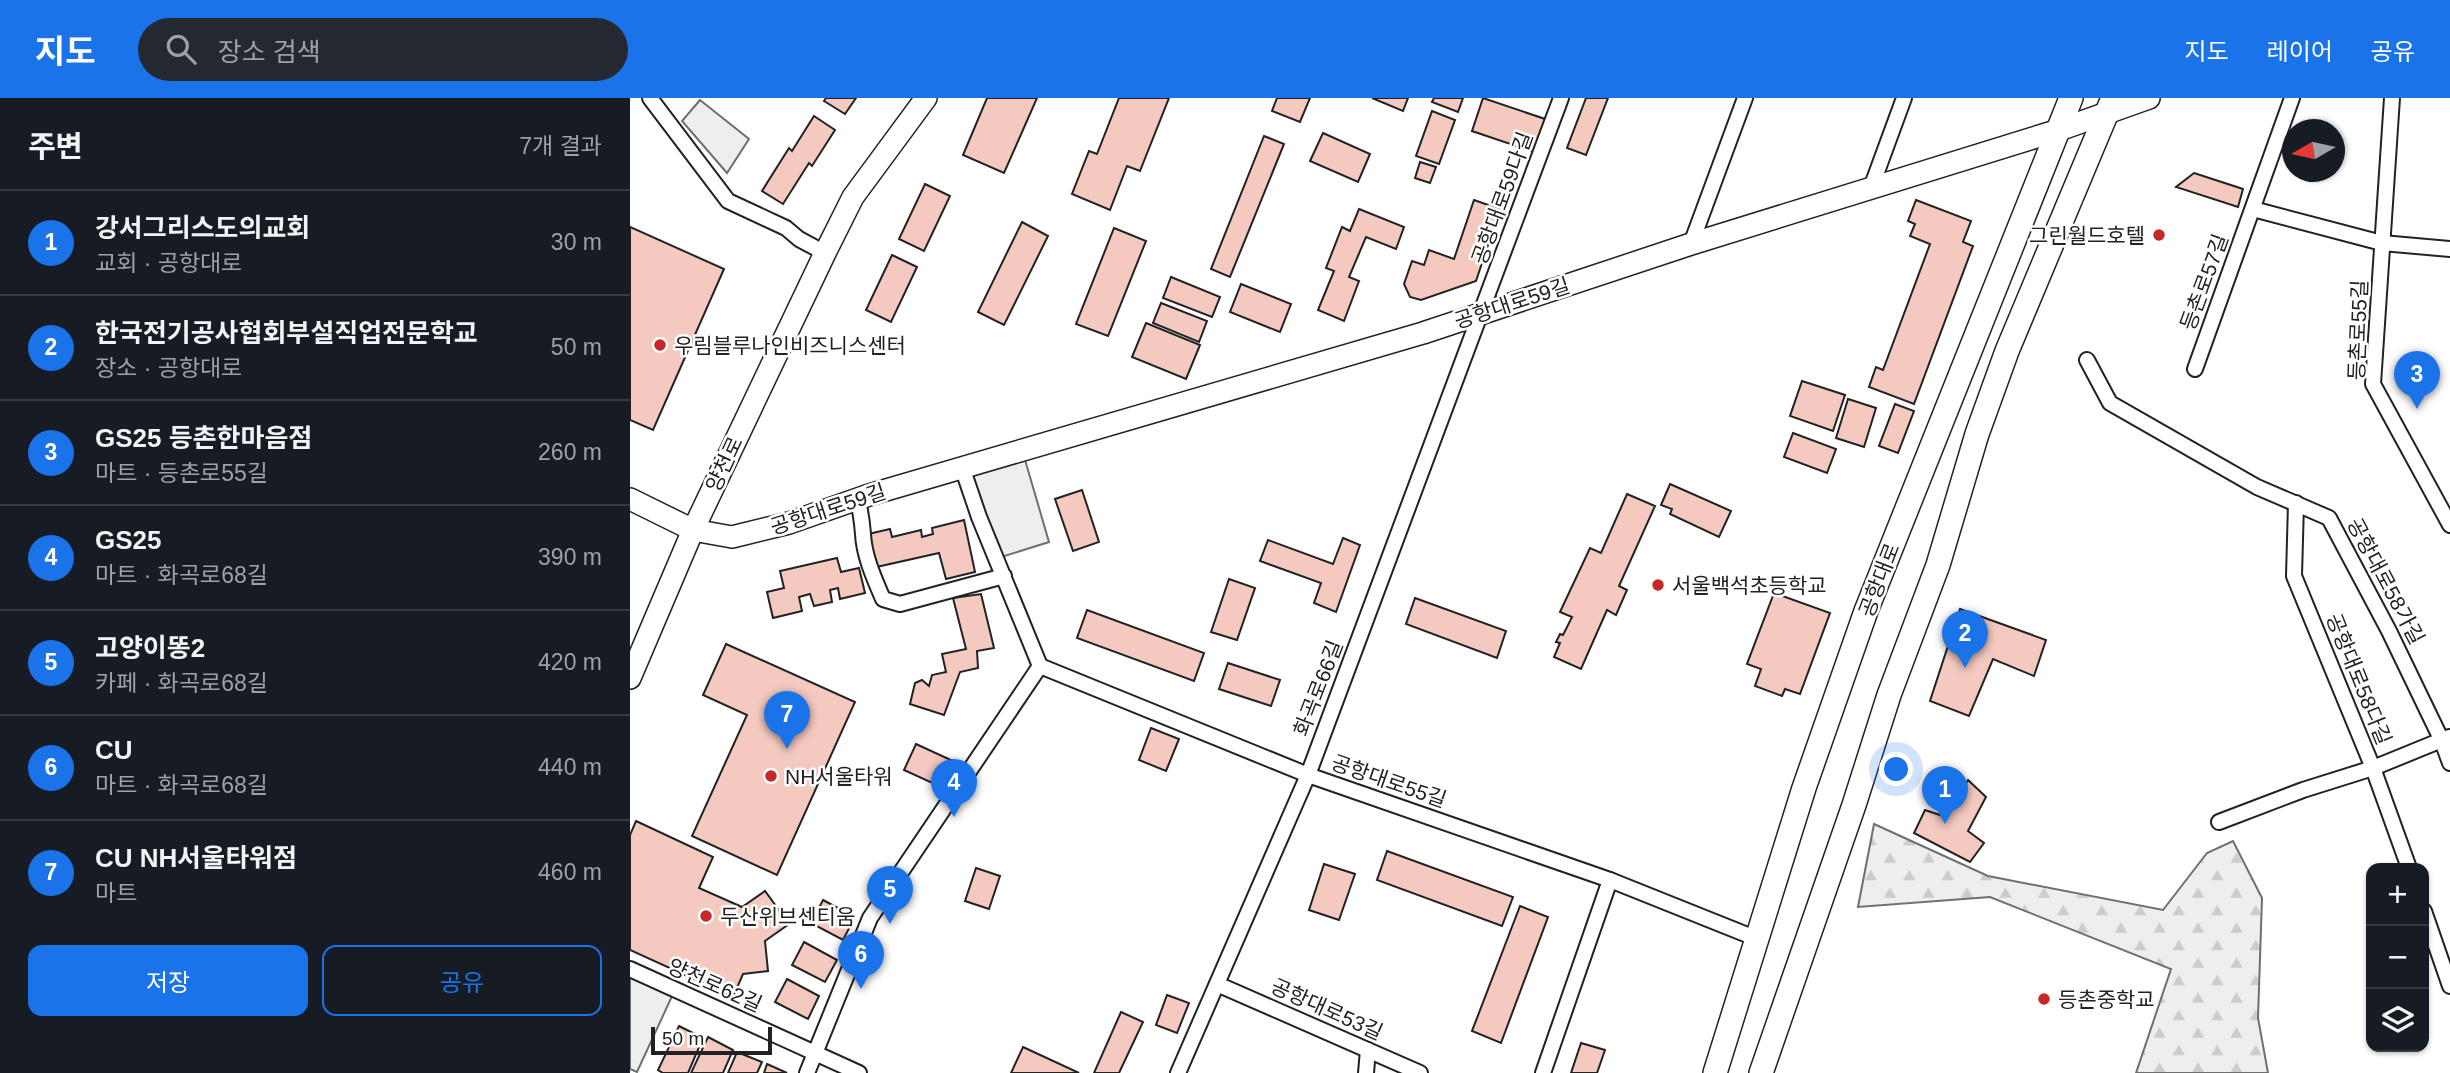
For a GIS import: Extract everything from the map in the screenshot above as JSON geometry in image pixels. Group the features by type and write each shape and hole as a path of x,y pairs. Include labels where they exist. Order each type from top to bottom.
{"main road":[{"name":"양천로","path":"630,678 694,530 853,197 926,98"},
{"name":"공항대로","path":"1715,1073 1804,788 1867,611 2071,98"},
{"name":"공항대로59길","path":"630,499 694,530 733,537 789,523 962,467 1423,333 1691,244 2059,130 2110,105 2150,98"},
{"path":"1761,1073 1854,805 1889,695 1938,565 1977,435 2007,351 2110,105"}],"street":[{"path":"650,98 728,201 786,228 799,239 825,253"},
{"name":"공항대로59다길","path":"1483,313 1561,98"},
{"path":"1691,244 1745,98"},
{"path":"1871,188 1903,98"},
{"name":"등촌로57길","path":"2195,369 2292,98"},
{"name":"등촌로55길","path":"2392,98 2373,384 2450,525"},
{"path":"2253,209 2382,243 2450,249"},
{"name":"화곡로66길","path":"1178,1073 1308,775 1483,313"},
{"name":"공항대로58가길","path":"2087,360 2110,403 2257,487 2329,518 2446,739 2450,763"},
{"path":"807,1073 870,918 1040,666 979,517 962,467"},
{"path":"858,501 864,521 862,535 870,569 883,599 901,604 1004,576"},
{"name":"공항대로58다길","path":"2296,503 2294,576 2373,768 2407,863"},
{"name":"공항대로55길","path":"1040,666 1308,775 1610,880 1755,938"},
{"path":"2219,822 2303,790 2373,768 2446,739"},
{"path":"1544,1073 1610,880"},
{"path":"2429,925 2450,986"},
{"name":"양천로62길","path":"630,969 859,1073"},
{"name":"공항대로53길","path":"1217,984 1420,1073"},
{"path":"1366,1073 1368,1050"}],"green space":[{"path":"700,100 749,139 727,173 682,121"},
{"path":"1023,453 1049,542 998,558 965,470"},
{"path":"1874,824 1988,876 2163,910 2207,853 2233,841 2262,898 2258,1018 2268,1073 2136,1073 2171,969 1990,897 1858,907"},
{"path":"630,974 673,994 637,1072 630,1069"}],"building":[{"path":"826,98 856,98 845,114 824,101"},
{"path":"987,98 1037,98 1004,173 963,155"},
{"path":"1119,98 1169,98 1140,171 1127,166 1110,210 1072,194 1089,151 1097,154"},
{"path":"1277,98 1310,98 1300,122 1272,111"},
{"path":"1372,98 1408,98 1403,111"},
{"path":"1434,98 1463,98 1458,112 1432,102"},
{"path":"1483,98 1545,119 1534,152 1472,131"},
{"path":"1586,98 1608,98 1586,155 1567,148"},
{"path":"1432,111 1455,120 1439,164 1416,156"},
{"path":"814,116 835,130 812,166 809,163 783,204 762,191 789,148 792,151"},
{"path":"1323,133 1370,154 1358,182 1310,161"},
{"path":"1264,136 1284,144 1230,277 1211,269"},
{"path":"1420,162 1436,167 1430,183 1415,178"},
{"path":"2194,173 2243,189 2238,207 2176,187"},
{"path":"925,184 950,196 924,251 899,239"},
{"path":"1474,200 1500,209 1476,281 1421,300 1410,297 1404,284 1412,261 1424,265 1429,250 1454,259"},
{"path":"1916,200 1971,221 1963,242 1973,246 1914,404 1869,387 1876,367 1883,370 1930,244 1910,236 1915,224 1908,221"},
{"path":"1359,209 1404,227 1396,249 1366,237 1349,277 1359,281 1344,321 1318,310 1334,271 1326,268 1342,227 1350,231"},
{"path":"1022,222 1048,236 1004,325 978,312"},
{"name":"우림블루나인비즈니스센터","path":"630,227 724,269 653,430 630,420"},
{"path":"1114,228 1146,241 1108,336 1076,324"},
{"path":"892,255 917,267 891,322 866,310"},
{"path":"1171,277 1220,297 1212,317 1163,298"},
{"path":"1241,284 1291,304 1280,332 1230,312"},
{"path":"1161,303 1207,321 1199,342 1153,323"},
{"path":"1146,323 1200,345 1186,379 1132,357"},
{"path":"1802,381 1845,395 1833,431 1790,416"},
{"path":"1848,399 1876,408 1864,447 1836,438"},
{"path":"1895,404 1914,411 1898,453 1879,446"},
{"path":"1793,433 1836,449 1827,473 1784,457"},
{"path":"1670,484 1731,511 1719,537 1670,514 1672,509 1661,505"},
{"path":"1082,490 1099,542 1073,551 1055,499"},
{"path":"1627,494 1655,506 1619,586 1627,590 1616,615 1607,610 1581,669 1554,657 1560,643 1556,642 1560,634 1563,635 1572,617 1560,612 1590,548 1601,553"},
{"path":"964,520 975,572 946,579 939,553 872,568 864,535 890,529 892,537 921,530 922,537 933,534 932,528"},
{"path":"1343,538 1360,545 1336,612 1314,603 1321,583 1260,561 1268,540 1333,564"},
{"path":"837,558 841,572 859,568 865,593 840,599 838,588 830,590 832,602 814,606 810,594 799,597 802,611 773,618 767,592 784,588 780,571"},
{"path":"1229,579 1255,588 1237,640 1211,632"},
{"path":"1774,593 1830,613 1800,694 1785,689 1782,696 1755,686 1761,669 1747,664"},
{"path":"981,594 994,648 977,651 978,668 960,672 944,715 910,704 915,683 922,680 929,686 932,675 946,672 942,654 966,649 953,598"},
{"path":"1415,598 1506,631 1497,658 1406,624"},
{"path":"1960,609 2046,640 2034,676 1993,659 1969,716 1930,701"},
{"path":"1087,610 1204,653 1194,681 1077,638"},
{"name":"NH서울타워","path":"726,644 855,702 777,875 692,836 747,715 703,695"},
{"path":"1228,663 1280,680 1271,706 1219,689"},
{"path":"1151,728 1179,739 1166,771 1139,760"},
{"path":"916,744 953,761 941,787 904,770"},
{"path":"1968,780 1986,797 1968,831 1984,843 1970,862 1914,833 1925,810 1946,817"},
{"name":"두산위브센티움","path":"636,821 713,857 699,888 742,907 765,891 789,924 765,941 768,971 743,974 733,997 630,950 630,835"},
{"path":"1387,851 1513,897 1502,926 1377,880"},
{"path":"1324,864 1355,874 1339,920 1309,910"},
{"path":"976,868 1000,876 989,909 965,901"},
{"path":"823,900 855,917 843,940 811,923"},
{"path":"1520,906 1548,917 1501,1043 1472,1031"},
{"path":"804,942 837,960 825,982 792,965"},
{"path":"787,979 819,996 808,1019 775,1002"},
{"path":"1167,995 1189,1003 1177,1033 1156,1025"},
{"path":"1121,1012 1143,1022 1119,1073 1094,1073"},
{"path":"679,1026 703,1038 688,1073 663,1073 658,1070"},
{"path":"708,1037 733,1050 723,1073 691,1073"},
{"path":"1581,1043 1605,1050 1597,1073 1571,1073"},
{"path":"1023,1047 1079,1073 1011,1073"},
{"path":"737,1052 762,1062 757,1073 728,1073"},
{"path":"767,1064 787,1073 764,1073"}],"place":[{"name":"그린월드호텔","path":"2159,235"},
{"name":"우림블루나인비즈니스센터","path":"660,345"},
{"name":"GS25 등촌한마음점","path":"2417,409"},
{"name":"서울백석초등학교","path":"1658,585"},
{"name":"한국전기공사협회부설직업전문학교","path":"1965,668"},
{"name":"CU NH서울타워점","path":"787,749"},
{"name":"NH서울타워","path":"771,776"},
{"name":"GS25","path":"954,817"},
{"name":"강서그리스도의교회","path":"1945,824"},
{"name":"두산위브센티움","path":"706,916"},
{"name":"고양이똥2","path":"890,924"},
{"name":"CU","path":"861,989"},
{"name":"등촌중학교","path":"2044,999"}]}
